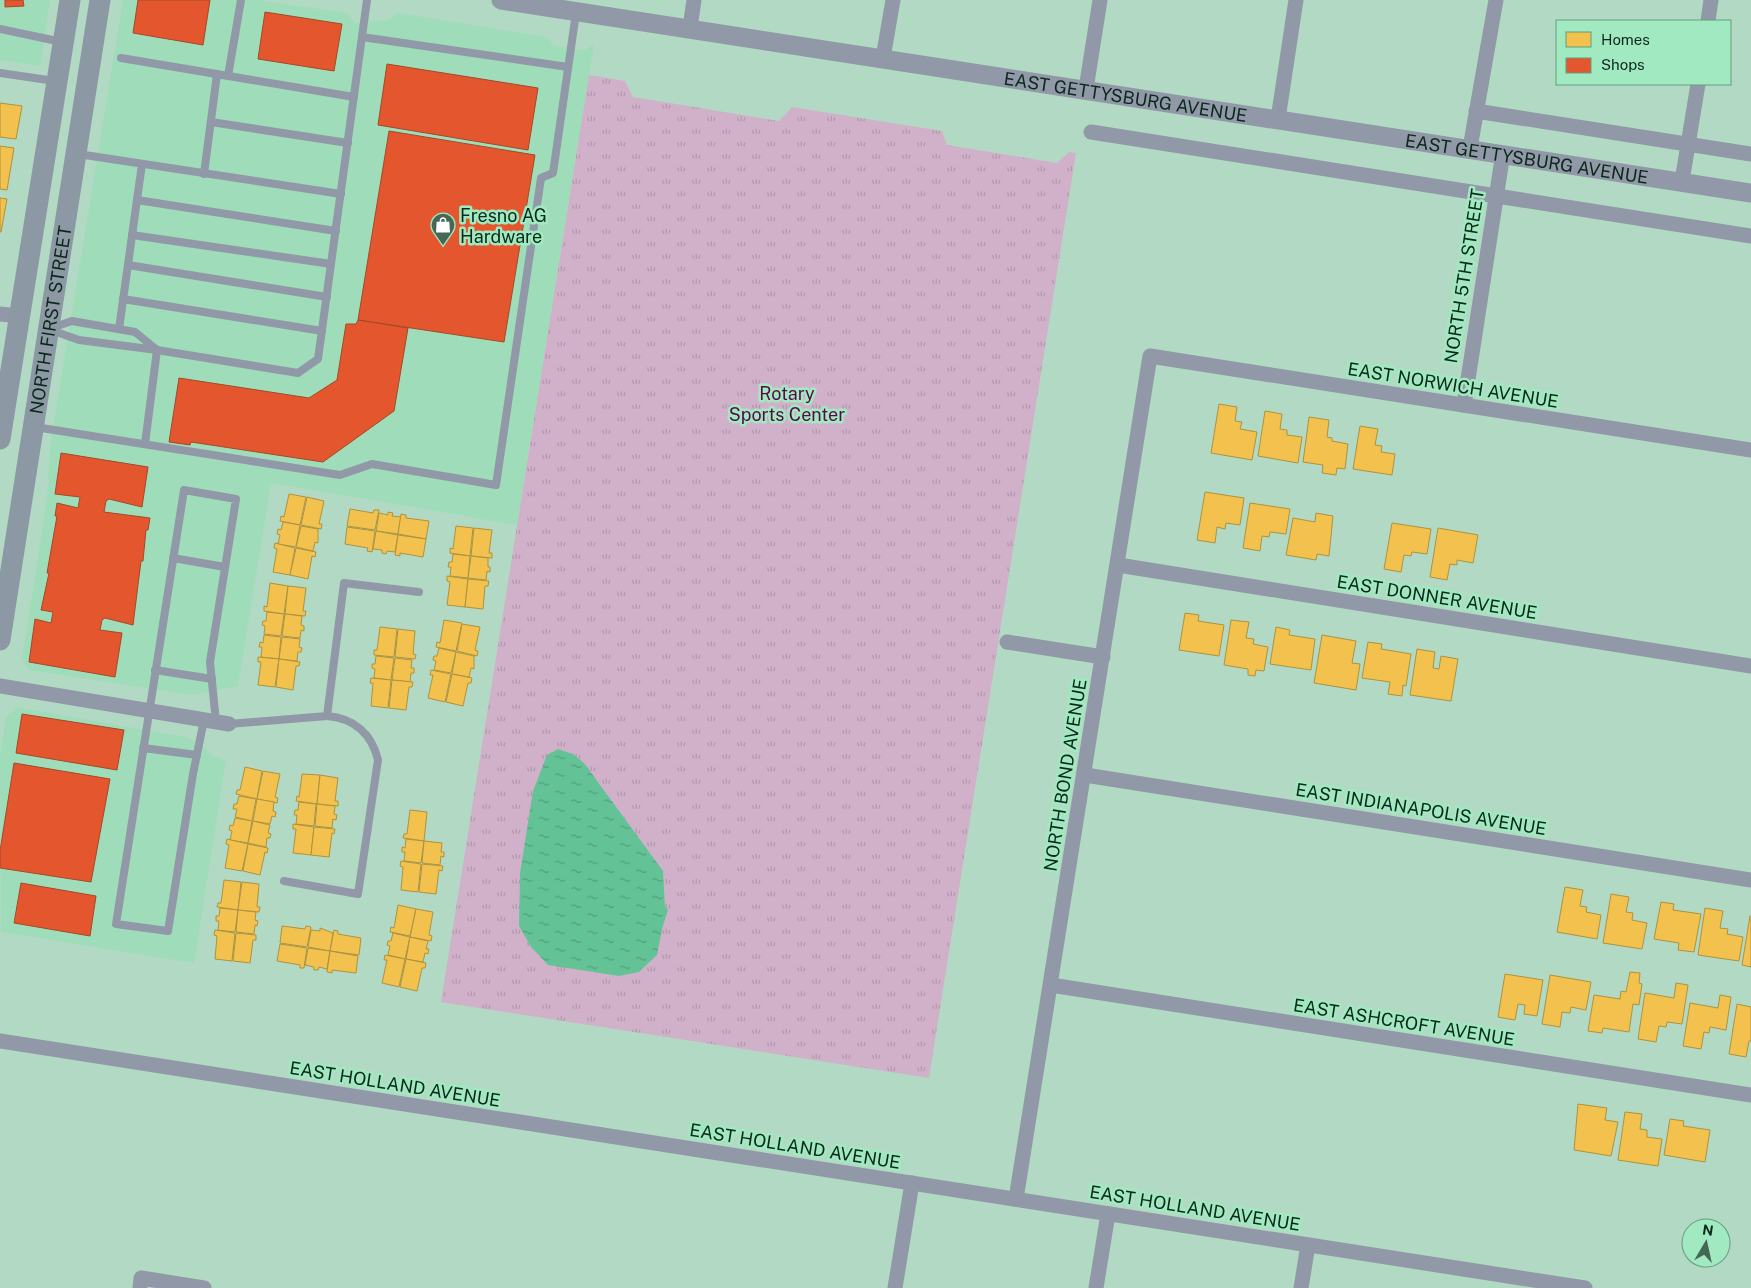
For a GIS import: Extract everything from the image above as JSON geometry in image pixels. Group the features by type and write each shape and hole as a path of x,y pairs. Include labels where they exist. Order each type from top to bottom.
{"main road":[{"name":"NORTH FIRST STREET","path":"0,439 10,315 42,175 70,0"},
{"name":"NORTH FIRST STREET","path":"0,640 100,0"},
{"path":"42,175 48,212 36,312 41,324 48,329"}],"street":[{"path":"690,28 694,0"},
{"path":"884,58 893,0"},
{"path":"1086,89 1100,0"},
{"path":"1278,119 1296,0"},
{"path":"1470,148 1496,0"},
{"path":"1708,20 1711,0"},
{"name":"EAST GETTYSBURG AVENUE","path":"510,1 1503,153 1751,193"},
{"path":"1682,181 1698,85"},
{"path":"1476,111 1751,154"},
{"path":"1091,132 1751,236"},
{"name":"NORTH 5TH STREET","path":"1464,405 1503,153"},
{"name":"EAST NORWICH AVENUE","path":"1150,356 1751,450"},
{"name":"NORTH BOND AVENUE","path":"1016,1199 1150,356"},
{"name":"EAST DONNER AVENUE","path":"1118,565 1751,666"},
{"path":"1007,642 1103,657"},
{"path":"0,686 216,722"},
{"name":"EAST INDIANAPOLIS AVENUE","path":"1084,775 1751,880"},
{"name":"EAST ASHCROFT AVENUE","path":"1051,985 1751,1095"},
{"name":"EAST HOLLAND AVENUE","path":"0,1041 1308,1245 1504,1282 1585,1288"},
{"path":"895,1288 912,1183"},
{"path":"1096,1288 1108,1214"},
{"path":"1300,1288 1308,1245"},
{"path":"141,1283 204,1288"}],"lane":[{"path":"228,76 241,0"},
{"path":"48,329 80,340 157,350 298,373 318,359 367,0"},
{"path":"33,426 340,475 372,464 496,485 541,178 553,173 576,11"},
{"path":"0,29 63,43"},
{"path":"362,37 568,67"},
{"path":"121,58 354,97"},
{"path":"0,73 57,81"},
{"path":"204,174 217,74"},
{"path":"211,122 348,143"},
{"path":"76,154 341,194"},
{"path":"119,329 142,164"},
{"path":"137,200 336,231"},
{"path":"132,235 331,264"},
{"path":"128,265 326,298"},
{"path":"123,298 322,331"},
{"path":"48,329 72,321 136,332 157,350"},
{"path":"145,444 157,350"},
{"path":"184,490 236,499 226,567 210,662 216,722 197,755 168,931 116,924 184,490"},
{"path":"173,558 226,567"},
{"path":"327,716 344,583 419,592"},
{"path":"155,670 212,678"},
{"path":"216,722 327,716 350,721 363,730 373,744 378,760 358,894 284,881"},
{"path":"143,748 197,755"}],"shaded area":[{"path":"0,0 50,0 40,66 0,60"},
{"path":"123,0 257,0 347,13 355,23 388,20 398,13 546,37 555,46 584,50 594,45 517,525 271,483 238,686 191,695 29,670 22,660 47,499 50,447"},
{"path":"17,707 185,737 197,742 213,756 226,760 194,963 1,932 0,755 6,717"}],"green space":[{"name":"Rotary Sports Center","path":"589,75 625,81 633,97 779,121 792,107 942,131 947,145 1057,163 1069,152 1076,153 929,1078 441,1002"}],"water":[{"path":"558,749 573,754 584,763 663,871 665,907 668,910 657,955 639,972 619,976 548,965 531,947 519,926 520,873 533,791 547,755"}],"building: Homes":[{"path":"0,103 22,106 16,139 0,137"},
{"path":"0,146 14,148 7,190 0,189"},
{"path":"0,198 7,199 1,232 0,232"},
{"path":"1219,404 1237,407 1235,421 1242,422 1240,429 1257,432 1252,460 1211,453"},
{"path":"1265,411 1282,414 1280,429 1287,430 1287,435 1302,437 1298,463 1258,456"},
{"path":"1309,417 1329,420 1327,437 1332,438 1332,441 1348,444 1345,469 1337,468 1336,475 1322,473 1323,465 1303,462"},
{"path":"1360,426 1378,429 1375,445 1382,446 1381,452 1395,454 1392,475 1353,469"},
{"path":"1205,492 1244,498 1240,525 1226,523 1225,529 1217,527 1215,543 1197,540"},
{"path":"289,494 306,497 300,525 280,521 281,516 284,517"},
{"path":"307,497 324,501 319,524 322,524 321,529 301,525"},
{"path":"1250,503 1290,509 1286,534 1270,532 1269,537 1262,536 1260,551 1243,548"},
{"path":"350,509 373,513 374,510 379,510 375,530 347,526"},
{"path":"388,512 393,513 392,516 401,517 398,534 376,531 379,513 388,515"},
{"path":"1316,513 1333,516 1329,556 1317,554 1316,560 1286,555 1293,518 1315,522"},
{"path":"401,514 406,515 406,518 429,521 426,539 398,534"},
{"path":"283,522 300,525 296,547 278,544 280,535 277,534 278,529 281,530"},
{"path":"1392,523 1431,529 1427,554 1412,552 1411,556 1404,555 1401,572 1384,569"},
{"path":"301,526 318,529 318,543 315,542 313,551 296,547"},
{"path":"456,526 473,528 470,556 450,553 450,548 453,549"},
{"path":"347,527 375,531 372,552 367,551 368,548 345,544"},
{"path":"474,528 492,530 489,553 492,553 492,558 471,556"},
{"path":"1438,528 1478,535 1473,563 1457,560 1457,565 1450,564 1447,580 1430,577"},
{"path":"376,531 398,535 395,552 387,551 386,554 382,553 382,550 373,549"},
{"path":"398,535 426,539 423,557 400,553 400,556 395,555"},
{"path":"275,543 295,548 290,575 273,572 277,549 274,548"},
{"path":"296,548 316,552 315,557 312,556 308,579 290,575"},
{"path":"453,554 470,556 468,578 450,576 451,567 448,567 449,562 452,562"},
{"path":"471,556 488,558 490,572 487,571 486,580 468,578"},
{"path":"447,576 468,579 465,607 447,605 450,582 447,581"},
{"path":"468,579 489,581 488,586 485,586 483,609 465,607"},
{"path":"270,583 288,586 284,614 264,611 264,606 267,607"},
{"path":"288,586 306,588 303,611 306,611 305,616 285,614"},
{"path":"267,612 284,614 281,636 264,634 265,626 262,625 263,621 266,621"},
{"path":"1185,613 1199,615 1198,621 1224,625 1219,656 1179,650"},
{"path":"285,614 302,616 301,625 304,626 304,631 301,630 300,638 282,636"},
{"path":"444,620 462,623 456,651 436,647 437,642 440,643"},
{"path":"1231,620 1249,622 1246,638 1254,639 1253,644 1268,647 1264,671 1256,670 1255,676 1248,675 1248,669 1224,665"},
{"path":"462,624 480,627 475,650 478,651 477,656 457,651"},
{"path":"380,627 397,629 394,657 374,655 374,650 377,650"},
{"path":"1276,627 1290,630 1289,635 1315,639 1311,670 1270,664"},
{"path":"398,629 415,631 413,654 416,655 415,659 395,657"},
{"path":"264,635 281,637 279,659 261,657 262,647 259,647 260,642 263,643"},
{"path":"1322,635 1356,641 1352,663 1360,664 1356,690 1314,683"},
{"path":"282,637 300,639 299,647 302,648 301,652 298,652 297,661 279,659"},
{"path":"1368,642 1382,644 1381,649 1411,654 1406,686 1403,685 1402,696 1388,694 1390,682 1362,678"},
{"path":"439,648 456,652 451,673 434,670 436,661 433,660 434,656 437,656"},
{"path":"1417,649 1435,652 1433,668 1439,669 1441,656 1458,659 1451,701 1410,695"},
{"path":"456,652 474,656 474,669 471,668 469,677 452,674"},
{"path":"376,656 394,658 391,680 374,678 375,669 372,668 372,664 375,664"},
{"path":"258,657 279,659 275,687 258,685 261,662 258,662"},
{"path":"395,658 412,660 411,668 414,668 414,673 411,673 410,682 392,680"},
{"path":"279,659 300,662 299,666 296,666 293,690 276,687"},
{"path":"431,670 451,674 445,702 428,698 433,675 430,675"},
{"path":"452,674 472,678 471,683 468,683 463,706 446,702"},
{"path":"371,678 391,680 388,708 371,706 373,683 370,683"},
{"path":"392,680 413,682 412,687 409,687 406,710 389,708"},
{"path":"245,767 262,771 257,799 236,794 237,790 240,790"},
{"path":"263,771 280,774 275,797 278,798 277,803 257,799"},
{"path":"302,774 320,775 317,804 296,801 297,796 299,797"},
{"path":"320,775 338,778 335,801 338,801 338,806 317,804"},
{"path":"239,796 256,799 252,821 235,817 237,809 233,809 234,804 237,804"},
{"path":"257,799 274,802 273,811 276,812 275,817 272,816 270,824 253,821"},
{"path":"299,802 316,804 314,826 296,824 297,815 294,815 295,810 298,810"},
{"path":"317,804 335,806 334,814 337,815 336,820 333,819 332,828 315,826"},
{"path":"410,810 427,812 424,841 403,838 404,834 407,834"},
{"path":"235,818 252,821 248,843 230,840 232,831 229,830 230,825 233,826"},
{"path":"253,821 270,825 268,833 271,834 270,838 267,838 266,847 248,843"},
{"path":"293,824 314,827 311,855 293,853 296,829 293,829"},
{"path":"314,827 335,829 334,834 332,833 329,857 311,855"},
{"path":"227,839 248,844 242,871 225,868 229,845 226,844"},
{"path":"406,839 424,841 421,863 404,861 405,852 402,852 402,847 405,848"},
{"path":"424,841 442,843 441,852 444,852 444,857 441,856 440,865 422,863"},
{"path":"248,844 268,848 267,853 265,852 260,875 243,871"},
{"path":"401,861 421,864 418,892 401,890 403,867 400,866"},
{"path":"422,864 443,866 442,871 439,870 436,894 419,892"},
{"path":"224,880 241,882 238,910 217,907 218,903 221,903"},
{"path":"242,882 259,884 257,907 260,907 259,912 238,910"},
{"path":"1565,887 1583,890 1580,906 1587,907 1586,912 1601,915 1597,939 1557,932"},
{"path":"1611,894 1629,897 1626,912 1633,913 1632,920 1647,923 1642,949 1603,943"},
{"path":"1661,902 1674,904 1673,910 1701,914 1694,952 1678,950 1679,943 1654,939"},
{"path":"398,905 416,909 410,936 390,932 391,927 394,928"},
{"path":"220,908 238,910 235,932 218,930 219,921 216,921 216,916 219,916"},
{"path":"1705,908 1723,911 1720,928 1728,929 1727,934 1743,937 1739,961 1698,955"},
{"path":"416,909 433,912 429,935 432,936 431,941 410,937"},
{"path":"238,910 256,912 255,920 258,921 257,926 255,925 254,934 236,932"},
{"path":"1751,916 1751,967 1742,965"},
{"path":"282,926 305,929 306,926 311,927 307,947 280,943"},
{"path":"320,928 333,933 330,951 308,947 311,930 320,931"},
{"path":"215,930 235,933 232,961 215,959 217,936 214,935"},
{"path":"334,930 338,931 338,934 361,938 359,955 330,951"},
{"path":"236,933 256,935 256,940 253,940 250,963 233,961"},
{"path":"393,933 410,937 405,959 388,955 390,946 387,945 388,941 391,941"},
{"path":"410,937 428,941 426,949 429,949 428,954 425,953 423,962 406,959"},
{"path":"280,944 307,948 304,968 300,968 300,965 277,961"},
{"path":"308,948 330,951 327,969 319,967 318,970 314,970 314,967 305,965"},
{"path":"330,951 358,956 356,973 332,970 332,973 327,972"},
{"path":"385,955 405,959 399,987 382,983 387,960 384,960"},
{"path":"406,959 426,963 425,968 422,968 417,991 400,987"},
{"path":"1630,972 1640,973 1639,983 1642,984 1639,1005 1633,1004 1629,1032 1603,1028 1602,1033 1588,1031 1594,995 1620,999 1621,991 1626,992"},
{"path":"1505,974 1543,980 1537,1016 1524,1014 1525,1005 1518,1004 1515,1020 1498,1017"},
{"path":"1550,975 1591,982 1586,1010 1571,1007 1570,1013 1562,1012 1560,1027 1542,1024"},
{"path":"1676,983 1688,985 1682,1024 1667,1022 1666,1027 1659,1026 1656,1042 1638,1039 1645,993 1674,998"},
{"path":"1720,995 1731,997 1726,1030 1710,1027 1709,1033 1704,1032 1701,1049 1683,1046 1690,1003 1718,1008"},
{"path":"1737,1004 1751,1007 1751,1041 1749,1041 1746,1057 1729,1054"},
{"path":"1578,1104 1607,1108 1605,1120 1618,1122 1611,1156 1574,1150"},
{"path":"1625,1112 1642,1114 1640,1129 1647,1130 1647,1137 1662,1139 1658,1166 1618,1160"},
{"path":"1670,1119 1684,1121 1683,1126 1710,1130 1705,1162 1664,1155"}],"building: Shops":[{"path":"5,0 23,0 24,6 5,7"},
{"path":"138,0 210,0 203,45 133,33"},
{"path":"265,12 342,24 334,71 258,59"},
{"path":"387,64 538,88 528,150 378,125"},
{"path":"389,131 535,155 504,342 358,320"},
{"path":"358,320 408,328 394,411 323,462 191,442 190,445 169,442 179,378 309,398 337,380 346,324 356,324"},
{"path":"61,453 148,467 142,507 109,499 106,501 104,512 150,518 148,530 146,530 143,561 141,561 133,625 105,618 102,620 100,630 122,633 115,677 29,662 35,619 51,623 53,612 41,610 49,573 47,573 57,516 55,516 57,503 78,508 80,497 55,494"},
{"path":"22,714 124,730 117,770 16,753"},
{"path":"14,763 110,779 91,882 0,868 0,851"},
{"path":"21,883 96,896 90,936 14,923"}],"place":[{"name":"Fresno AG Hardware","path":"443,246"}]}
